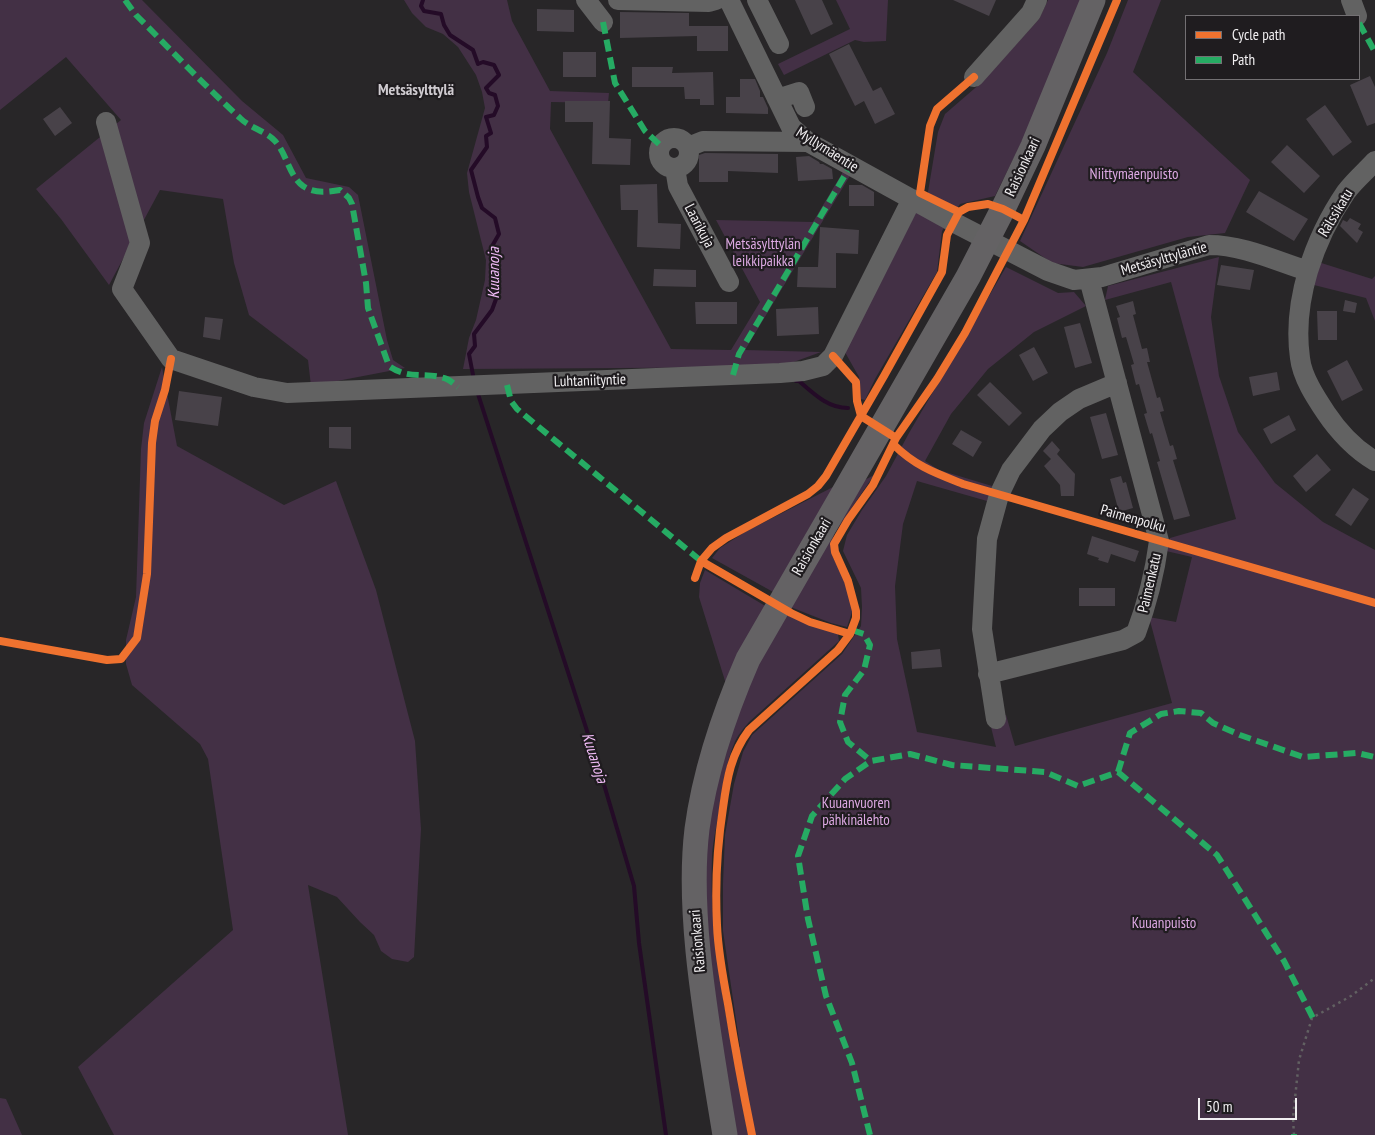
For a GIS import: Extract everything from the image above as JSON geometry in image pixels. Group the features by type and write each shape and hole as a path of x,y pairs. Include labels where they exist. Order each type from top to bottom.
{"main road":[{"name":"Raisionkaari","path":"725,1135 701,975 694,912 697,830 706,778 716,738 748,659 881,429 987,239 1033,146 1092,0"}],"street":[{"path":"586,0 603,22"},
{"path":"618,0 709,2 716,0"},
{"name":"Myllymäentie","path":"729,0 791,127 808,142 987,239"},
{"path":"757,0 779,44"},
{"path":"974,77 1031,13 1037,0"},
{"path":"1351,0 1357,15"},
{"path":"777,99 799,92 806,107"},
{"name":"Luhtaniityntie","path":"106,122 140,243 122,289 171,359 254,387 287,394 733,375 803,371 823,366 833,356 912,199"},
{"path":"678,138 686,143 689,152 684,165 675,168 666,166 660,159 659,154 661,146 668,140 678,138"},
{"path":"688,147 703,141 808,142"},
{"name":"Rälssikatu","path":"1308,271 1323,233 1347,191 1375,161"},
{"name":"Laarikuja","path":"675,168 678,186 729,282"},
{"name":"Metsäsylttyläntie","path":"987,239 1060,276 1074,280 1102,277 1209,245 1237,248 1308,271"},
{"path":"1308,271 1299,317 1300,359 1313,393 1335,427 1375,460"},
{"name":"Paimenkatu","path":"988,674 1123,640 1136,633 1155,562 1159,541 1089,279"},
{"path":"996,719 982,628 987,539 999,495 1011,470 1042,429 1060,412 1080,399 1117,383"}],"path":[{"path":"1294,1135 1293,1118 1298,1060 1312,1018 1350,996 1375,978"}],"green space":[{"path":"0,0 142,0 242,101 283,135 306,178 349,187 358,195 387,340 393,360 405,368 311,386 308,360 249,315 234,263 223,199 160,190 109,285 61,219 36,189 121,120 66,57 0,110"},
{"name":"Metsäsylttylän leikkipaikka","path":"404,0 507,0 512,21 550,91 609,93 608,103 551,102 550,129 671,349 731,350 760,302 716,220 813,222 844,170 851,174 745,350 821,352 780,367 463,369 469,338 476,320 485,280 486,260 469,192 467,173 485,108 476,75 458,47 443,34 426,27 412,13"},
{"path":"836,0 888,0 886,41 864,42 855,40 784,75 778,64 850,29"},
{"path":"1048,0 1081,0 1031,123 995,196 960,204 942,231 937,272 875,379 865,400 861,399 859,377 846,354 846,343 920,205 927,198 938,132 945,114 982,82 1039,19"},
{"name":"Niittymäenpuisto","path":"1128,0 1161,0 1133,72 1250,180 1225,233 1188,237 1083,267 1052,263 1020,241 1107,53"},
{"name":"Kuuanpuisto","path":"1219,257 1211,317 1219,376 1238,432 1275,483 1323,522 1375,550 1375,1135 752,1135 735,1048 740,1047 723,931 725,835 734,784 743,752 752,735 842,654 861,626 861,588 843,551 847,535 886,476 1006,267 1058,293 1074,292 1086,306 1034,332 988,369 951,414 925,461 939,470 992,486 987,501 917,481 903,524 895,586 897,639 917,732 996,747 989,719 1006,715 1015,746 1172,703 1149,617 1176,622 1192,557 1166,551 1170,538 1236,519 1171,282 1105,300 1108,286"},
{"path":"1315,261 1372,279 1375,276 1375,321 1366,298 1310,284"},
{"path":"162,367 177,446 284,505 336,481 376,590 415,741 421,829 414,957 408,962 392,959 381,951 374,935 337,897 308,885 348,1135 114,1135 78,1067 233,930 208,759 200,744 132,685 126,664 126,640 136,597 141,449 144,423"},
{"path":"874,475 834,534 831,547 832,555 844,580 853,609 847,627 831,623 788,606 861,482"},
{"path":"835,486 775,593 712,558 720,548 745,532"},
{"path":"705,570 767,607 726,684 699,597 700,583"},
{"path":"783,613 838,634 839,641 749,722 735,741 729,757 712,856 712,891 714,926 723,996 748,1135 737,1135 707,957 704,836 731,720"},
{"path":"0,1098 6,1099 22,1135 0,1135"}],"building":[{"path":"795,0 822,0 833,24 811,35"},
{"path":"953,0 996,0 989,16"},
{"path":"537,9 574,10 574,32 537,31"},
{"path":"620,12 689,13 689,26 728,26 728,51 697,51 697,36 620,38"},
{"path":"849,44 873,91 881,87 895,114 875,124 864,101 855,106 829,54"},
{"path":"563,52 596,52 596,77 563,77"},
{"path":"632,67 673,67 672,73 713,72 714,105 700,105 700,99 685,99 684,87 632,87"},
{"path":"1370,76 1375,87 1375,123 1367,126 1350,85"},
{"path":"740,79 755,79 760,91 760,97 763,97 768,108 768,114 726,113 726,97 740,97"},
{"path":"565,101 610,101 609,138 631,139 630,165 592,164 593,122 565,122"},
{"path":"1325,105 1352,142 1333,156 1306,119"},
{"path":"60,107 72,123 55,136 43,119"},
{"path":"1287,145 1320,176 1304,193 1271,162"},
{"path":"705,153 778,154 778,173 728,171 728,182 699,182 699,155"},
{"path":"809,156 820,164 832,169 833,179 798,181 796,157"},
{"path":"657,184 658,223 681,224 680,249 637,247 638,210 621,210 620,185"},
{"path":"849,185 862,185 874,192 874,206 849,206"},
{"path":"1259,191 1308,219 1294,241 1246,212"},
{"path":"1350,218 1361,224 1358,229 1363,232 1357,243 1340,226 1343,220 1347,222"},
{"path":"820,227 859,230 858,254 836,253 836,288 797,287 798,267 818,267"},
{"path":"1221,265 1254,270 1250,290 1217,285"},
{"path":"654,269 696,270 696,287 653,286"},
{"path":"1345,300 1357,303 1355,313 1343,311"},
{"path":"1133,301 1136,314 1133,315 1142,349 1147,348 1150,362 1147,362 1157,398 1160,397 1164,411 1160,412 1170,446 1173,445 1177,459 1173,460 1190,516 1174,520 1157,462 1160,461 1144,414 1147,413 1139,384 1136,385 1131,365 1134,364 1126,337 1122,338 1117,318 1120,317 1116,306"},
{"path":"695,302 737,302 737,324 696,324"},
{"path":"818,307 819,334 777,336 776,309"},
{"path":"1317,311 1337,311 1337,340 1318,340"},
{"path":"205,317 223,319 220,340 203,337"},
{"path":"1080,323 1092,363 1075,368 1064,327"},
{"path":"1034,347 1048,373 1033,381 1019,355"},
{"path":"1347,360 1363,390 1342,401 1327,371"},
{"path":"1277,372 1280,390 1253,396 1249,377"},
{"path":"990,382 1022,413 1009,426 977,395"},
{"path":"179,391 222,397 218,426 175,420"},
{"path":"1106,413 1118,455 1102,459 1090,417"},
{"path":"1289,415 1296,430 1271,444 1263,429"},
{"path":"329,427 351,427 351,449 329,448"},
{"path":"961,430 982,442 973,457 952,444"},
{"path":"1052,441 1060,450 1057,454 1075,474 1074,496 1061,496 1060,485 1044,466 1051,459 1043,451"},
{"path":"1317,454 1331,470 1306,492 1293,476"},
{"path":"1121,476 1123,483 1126,482 1133,508 1119,512 1110,479"},
{"path":"1353,488 1369,499 1351,526 1335,515"},
{"path":"1092,536 1139,551 1135,562 1111,554 1108,563 1087,554"},
{"path":"1079,588 1115,588 1115,606 1079,606"},
{"path":"940,649 942,667 912,669 911,652"}],"waterway":[{"name":"Kuuanoja","path":"423,0 421,6 424,11 441,14 444,25 450,35 473,50 478,64 483,62 494,65 499,75 486,88 489,93 495,95 498,106 494,115 486,117 491,133 486,136 487,147 471,170 482,208 495,218 499,234 491,248 496,299 492,310 474,334 475,346 469,354 473,375"},
{"path":"796,381 799,381 828,403 848,408"},
{"name":"Kuuanoja","path":"477,391 600,771 634,886 639,943 666,1135"}],"marked path":[{"path":"125,0 136,15 227,106 248,124 275,141 298,182 307,189 316,191 340,190 349,198 352,204 366,283 368,308 389,366 403,373 437,376 446,379 458,387"},
{"path":"603,22 615,83 645,131 661,146"},
{"path":"1360,25 1375,52"},
{"path":"733,375 739,354 851,165"},
{"path":"507,385 511,401 517,409 701,561"},
{"path":"852,630 864,634 870,645 864,670 845,695 840,722 848,742 871,761"},
{"path":"1118,772 1130,733 1161,714 1179,711 1201,713 1213,723 1240,735 1303,757 1357,753 1375,757"},
{"path":"870,1135 852,1063 826,996 808,919 798,856 812,816 845,779 871,761 910,754 952,765 1045,772 1078,786 1118,772"},
{"path":"1118,772 1217,855 1284,961 1313,1018"}],"cycle path":[{"path":"752,1135 720,955 716,896 721,823 728,776 734,757 749,730 838,650 850,634 856,618 856,611 848,581 835,552 834,544 848,520 873,485 896,438 937,379 965,333 1024,220 1117,0"},
{"path":"959,212 920,193 930,126 937,109 974,77"},
{"path":"695,578 701,561 712,548 726,538 808,494 826,476 942,272 947,235 959,212 968,207 988,204 1003,209 1024,220"},
{"path":"833,356 856,382 857,401 861,416 896,438"},
{"path":"0,641 107,660 121,659 137,638 147,574 152,443 155,421 165,390 171,359"},
{"name":"Paimenpolku","path":"893,444 917,463 963,484 1375,603"},
{"path":"701,561 791,613 810,622 850,634"}],"district":[{"name":"Metsäsylttylä","path":"416,90"}],"park label":[{"name":"Kuuanvuoren pähkinälehto","path":"856,812"}]}
